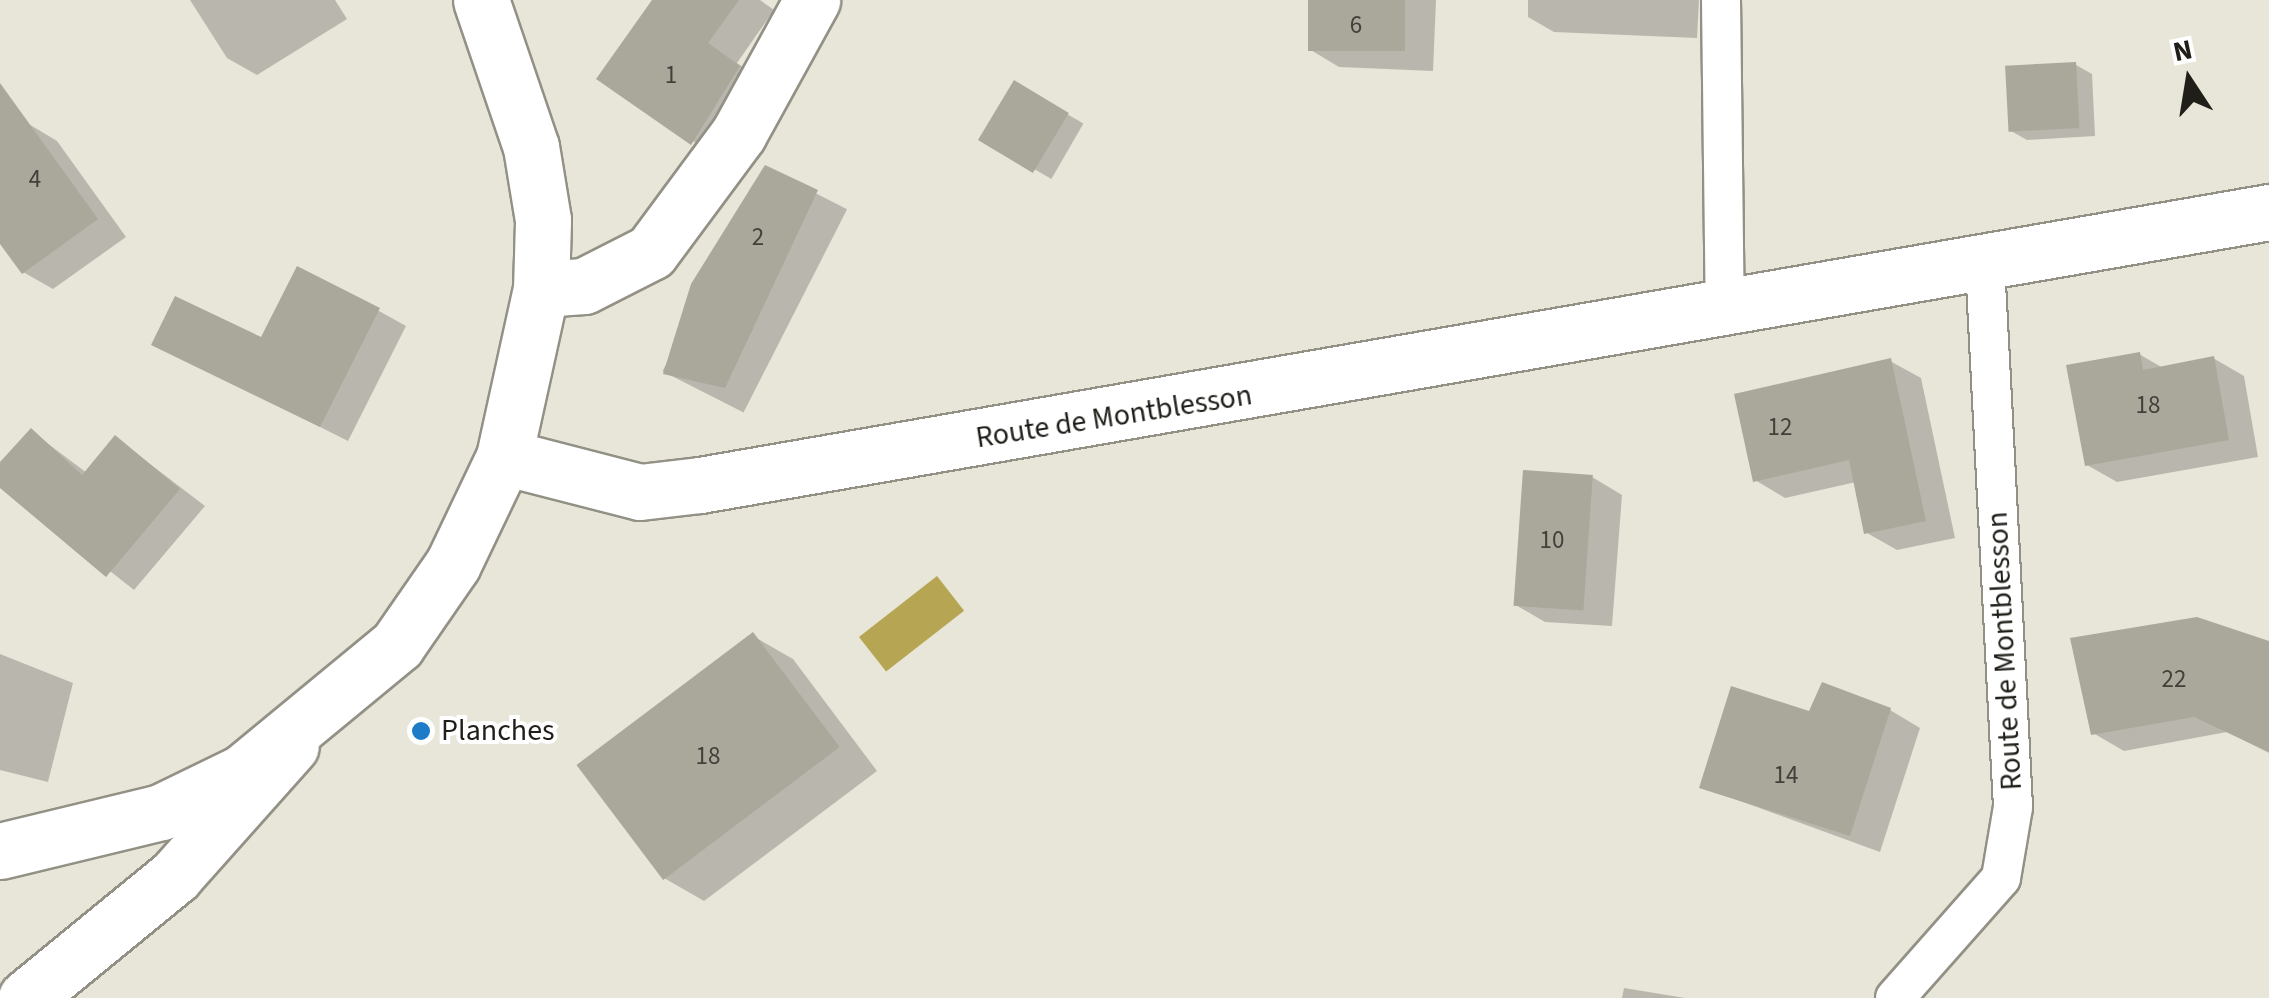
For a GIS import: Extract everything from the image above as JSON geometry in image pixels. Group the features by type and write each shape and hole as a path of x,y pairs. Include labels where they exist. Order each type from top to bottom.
{"street":[{"path":"26,998 174,876 302,732 397,645 453,564 504,457 541,289 531,146 480,0"},
{"path":"541,289 584,286 651,252 739,133 812,0"},
{"name":"Route de Montblesson","path":"504,457 640,492 700,485 1725,310 2269,212"},
{"path":"0,851 161,812 302,732"}],"lane":[{"path":"1721,0 1725,310"},
{"name":"Route de Montblesson","path":"1895,998 2000,878 2013,806 1985,263"}],"shaded area":[{"path":"937,576 964,611 886,672 859,637"}],"building":[{"path":"652,0 739,0 708,43 740,66 691,145 596,79"},
{"path":"1308,0 1405,0 1405,51 1308,51"},
{"path":"2076,62 2079,128 2009,132 2005,66"},
{"path":"1014,80 1069,113 1033,173 978,140"},
{"path":"0,83 98,219 22,274 0,244"},
{"path":"765,165 818,190 725,388 663,374 691,284"},
{"path":"297,266 380,308 320,427 151,345 175,296 261,337"},
{"path":"2140,352 2143,370 2214,356 2229,440 2085,466 2066,365"},
{"path":"1891,358 1926,521 1864,534 1849,460 1753,482 1734,394"},
{"path":"31,428 82,475 115,435 180,489 106,577 0,488 0,462"},
{"path":"1523,470 1593,475 1583,611 1514,606"},
{"path":"2197,617 2269,641 2269,752 2194,717 2091,735 2070,638"},
{"path":"753,632 840,747 663,880 577,765"},
{"path":"1822,682 1891,708 1850,836 1699,788 1731,686 1809,711"}],"place":[{"name":"Planches","path":"421,731"}]}
